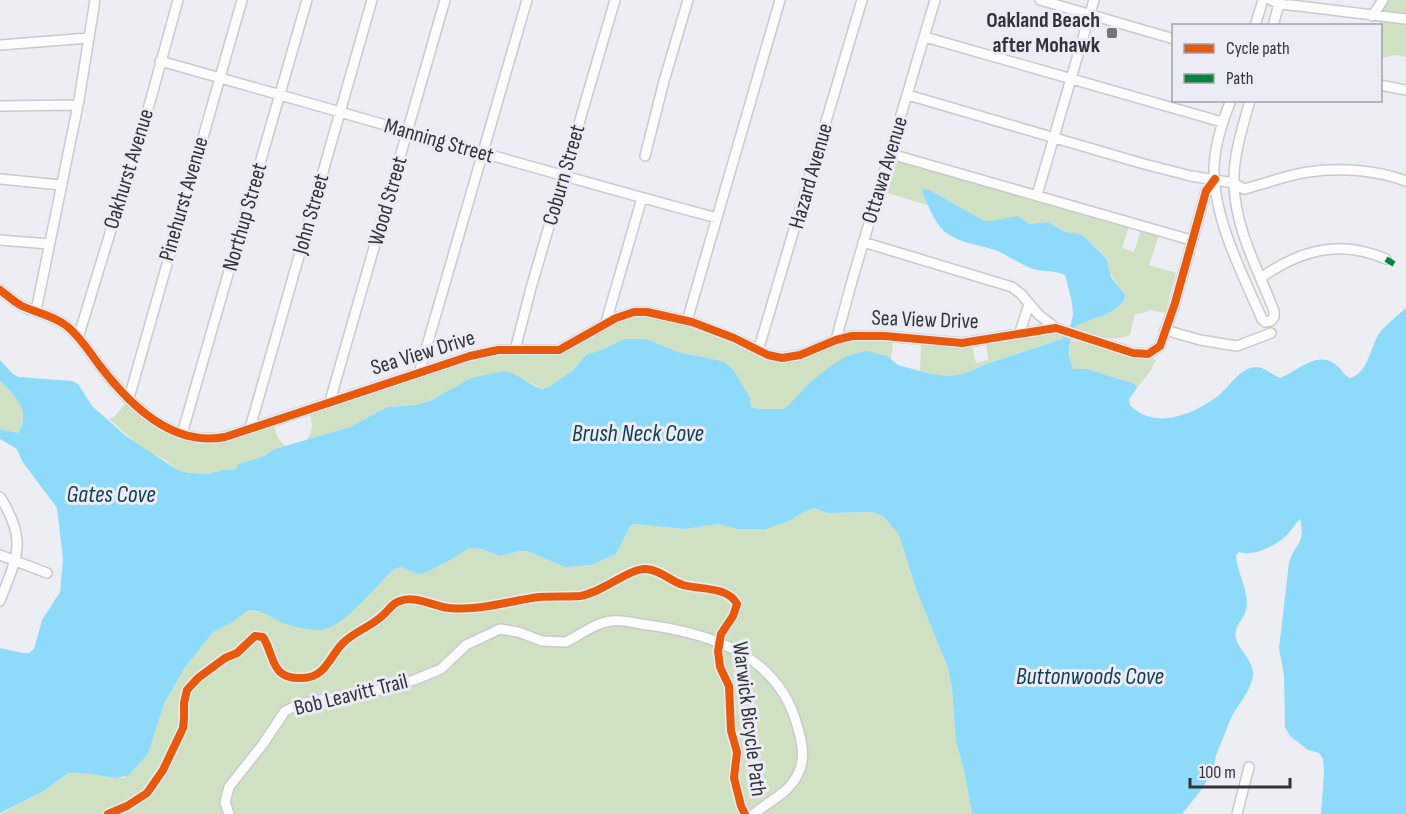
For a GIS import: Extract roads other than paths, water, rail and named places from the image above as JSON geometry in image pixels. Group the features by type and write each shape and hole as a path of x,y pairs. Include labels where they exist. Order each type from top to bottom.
{"street":[{"path":"36,311 77,105 95,0"},
{"name":"Oakhurst Avenue","path":"78,338 178,0"},
{"name":"Pinehurst Avenue","path":"129,398 242,0"},
{"name":"Northup Street","path":"182,434 307,0"},
{"name":"John Street","path":"250,428 372,0"},
{"name":"Wood Street","path":"330,401 446,0"},
{"path":"419,373 527,0"},
{"name":"Coburn Street","path":"515,350 615,0"},
{"path":"645,156 688,0"},
{"path":"687,321 780,0"},
{"name":"Hazard Avenue","path":"758,351 862,0"},
{"name":"Ottawa Avenue","path":"836,340 841,316 891,154 934,0"},
{"path":"1040,0 1172,39"},
{"path":"1037,195 1094,0"},
{"path":"1256,24 1263,0"},
{"path":"1372,16 1383,0"},
{"path":"1273,24 1277,1 1406,19"},
{"path":"925,37 1222,122"},
{"path":"0,45 89,38"},
{"name":"Manning Street","path":"160,62 717,218"},
{"path":"1382,85 1406,90"},
{"path":"908,95 1191,176 1234,183 1244,189 1307,172 1348,170 1375,173 1406,182"},
{"path":"1231,102 1222,122 1214,167 1215,179 1226,237 1265,322 1271,321 1274,311 1262,277 1242,233 1234,183 1238,152 1250,102"},
{"path":"0,106 77,105"},
{"path":"891,154 1191,240"},
{"name":"Sea View Drive","path":"0,290 16,302 67,326 129,398 157,422 182,434 209,440 484,352 560,350 606,322 634,312 659,314 687,321 734,338 772,356 792,357 852,336 962,343 1020,332 1060,329 1144,355 1160,346 1178,293 1206,191 1215,179"},
{"path":"0,180 61,185"},
{"path":"606,322 642,198"},
{"path":"0,240 49,244"},
{"path":"864,242 1004,284 1021,294 1039,315 1060,329"},
{"path":"1262,277 1283,262 1317,250 1338,248 1359,250 1386,259"},
{"path":"1020,332 1029,304"},
{"path":"1165,330 1200,340 1238,346 1271,333"},
{"path":"0,497 17,531 18,548 16,561 0,601"},
{"path":"0,555 48,573"},
{"name":"Bob Leavitt Trail","path":"229,814 225,802 229,787 263,744 285,711 300,704 372,692 414,680 441,669 466,645 500,629 518,632 542,641 559,643 566,642 603,623 616,621 675,630 725,645 747,656 761,667 783,692 794,713 802,745 802,760 791,786 754,814"},
{"path":"1237,814 1249,767"}],"water":[{"name":"Brush Neck Cove","path":"923,189 929,190 985,221 1018,216 1029,224 1048,222 1065,232 1079,234 1086,238 1106,258 1111,277 1125,294 1124,301 1108,314 1076,326 1070,342 1070,359 1074,369 1087,369 1135,384 1137,388 1129,399 1130,405 1140,413 1151,417 1175,417 1198,408 1219,395 1244,371 1255,367 1265,369 1280,378 1307,363 1322,359 1336,365 1350,378 1361,371 1365,365 1381,331 1406,308 1406,814 1321,814 1323,759 1319,753 1308,750 1290,736 1285,727 1284,675 1279,648 1289,563 1302,534 1300,519 1288,534 1272,546 1252,553 1239,552 1236,555 1247,604 1236,629 1236,638 1253,670 1252,681 1230,720 1207,780 1182,814 972,814 956,742 948,668 916,589 899,535 884,517 872,512 827,513 814,508 766,529 738,529 718,524 685,529 633,524 616,554 591,565 565,567 527,551 500,556 482,549 469,548 422,574 401,567 394,569 351,613 331,627 322,630 285,624 262,612 247,611 231,623 213,632 184,669 164,704 148,754 129,775 117,778 68,773 44,791 0,813 0,648 22,653 29,653 34,649 42,620 60,592 63,559 57,508 22,461 17,449 0,439 0,429 18,433 23,418 20,404 0,381 0,360 19,377 72,381 78,384 92,406 126,436 176,469 188,473 209,474 222,470 235,470 239,464 264,456 275,449 350,427 387,407 415,405 430,401 471,378 505,371 536,387 542,389 549,387 572,371 586,355 625,339 646,339 678,352 722,361 733,369 750,398 751,407 783,409 829,367 847,356 861,352 867,351 887,356 898,365 931,374 950,376 963,374 1062,339 1070,328 1073,315 1065,275 1033,269 995,250 947,234 933,217 922,192"}],"place":[{"name":"Oakland Beach after Mohawk","path":"1112,33"}],"water label":[{"name":"Gates Cove","path":"111,494"},
{"name":"Buttonwoods Cove","path":"1090,676"}]}
